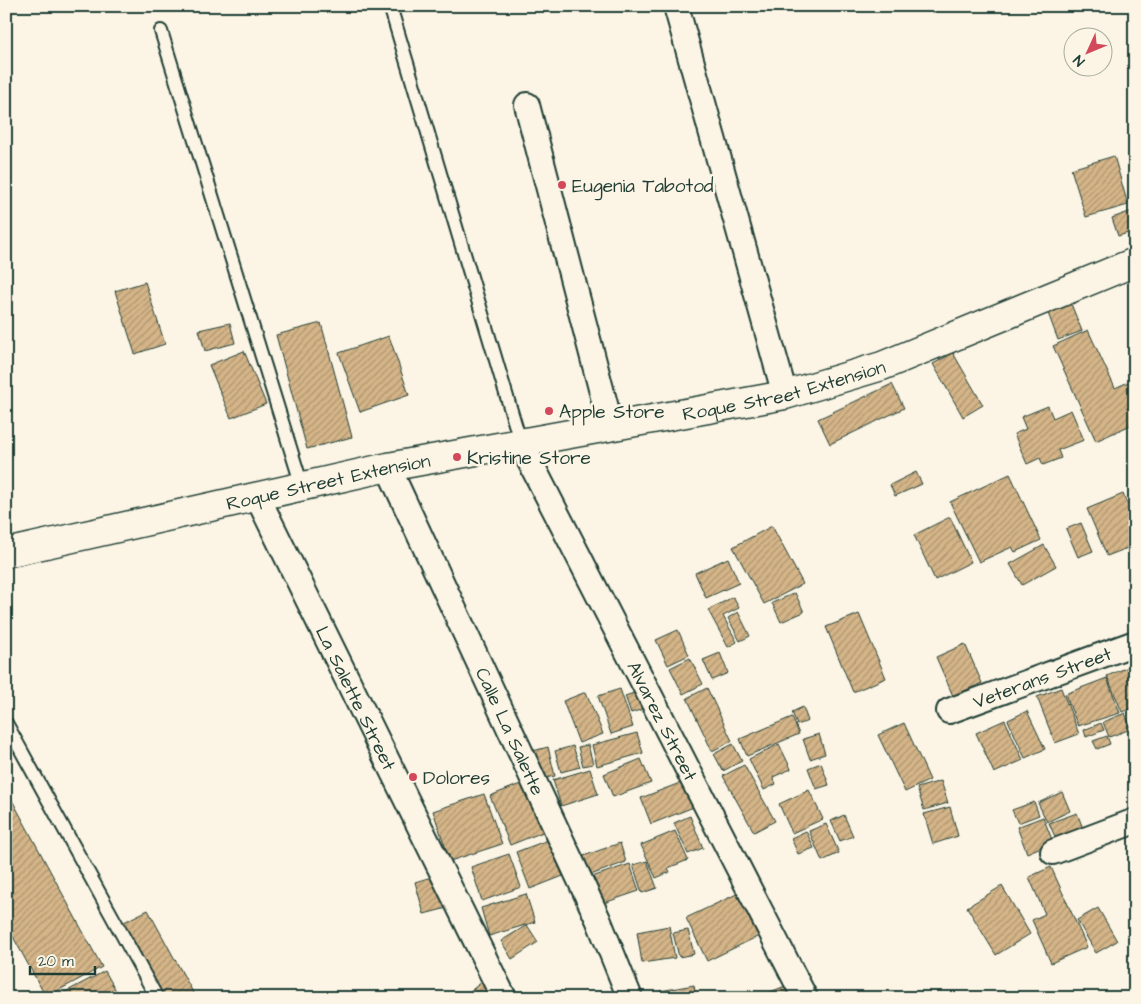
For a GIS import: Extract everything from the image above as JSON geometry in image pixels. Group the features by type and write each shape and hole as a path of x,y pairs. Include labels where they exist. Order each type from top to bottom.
{"street":[{"path":"676,6 785,395"},
{"path":"526,105 611,427"},
{"name":"Roque Street Extension","path":"6,553 388,467 785,395 882,366 1133,268"},
{"name":"Alvarez Street","path":"521,444 805,998"},
{"name":"Calle La Salette","path":"388,467 598,919 630,998"},
{"name":"La Salette Street","path":"257,496 500,989"},
{"name":"Veterans Street","path":"949,711 1135,644"},
{"path":"1053,852 1135,821"}],"lane":[{"path":"390,6 521,444"},
{"path":"160,31 302,486"},
{"path":"6,723 156,998"}],"building":[{"path":"1114,156 1128,205 1086,217 1071,169"},
{"path":"1132,211 1135,231 1118,236 1112,218"},
{"path":"145,282 165,344 135,354 115,291"},
{"path":"1071,304 1082,331 1058,340 1048,313"},
{"path":"230,323 235,343 205,351 199,330"},
{"path":"321,323 352,437 307,449 276,335"},
{"path":"1088,330 1115,388 1135,379 1135,423 1096,441 1053,346"},
{"path":"389,336 409,395 360,412 339,353"},
{"path":"244,351 266,404 231,418 209,365"},
{"path":"953,353 983,405 963,417 933,364"},
{"path":"892,384 904,408 830,444 818,419"},
{"path":"1048,406 1053,418 1071,410 1084,440 1058,450 1061,458 1043,465 1040,458 1027,464 1014,434 1026,429 1021,417"},
{"path":"916,472 922,484 895,496 890,485"},
{"path":"1010,474 1041,540 1015,552 1012,547 979,562 950,502"},
{"path":"1123,494 1135,521 1135,545 1107,556 1087,509"},
{"path":"950,517 971,562 935,580 914,535"},
{"path":"1081,523 1093,551 1078,557 1066,529"},
{"path":"772,526 803,584 764,604 733,547"},
{"path":"1044,545 1056,566 1022,585 1010,564"},
{"path":"728,558 739,583 706,598 695,573"},
{"path":"795,593 804,612 781,622 772,603"},
{"path":"733,597 739,608 723,616 737,642 728,647 708,610"},
{"path":"738,612 750,636 740,641 728,618"},
{"path":"859,614 886,678 853,692 826,627"},
{"path":"678,630 689,655 668,665 656,640"},
{"path":"965,644 982,683 953,696 936,657"},
{"path":"720,653 728,673 712,680 703,660"},
{"path":"690,658 703,684 683,694 670,668"},
{"path":"1133,665 1135,670 1135,707 1122,712 1107,676"},
{"path":"1107,678 1120,713 1078,726 1065,694"},
{"path":"707,688 732,741 712,751 687,698"},
{"path":"1061,688 1079,734 1055,743 1037,697"},
{"path":"620,689 633,727 611,734 598,696"},
{"path":"586,692 603,734 579,743 563,701"},
{"path":"637,692 643,709 631,713 625,696"},
{"path":"803,707 808,721 797,725 792,712"},
{"path":"1027,711 1045,749 1025,758 1008,720"},
{"path":"1125,713 1131,729 1109,737 1103,722"},
{"path":"792,717 799,734 747,756 740,739"},
{"path":"1005,720 1023,760 994,773 976,733"},
{"path":"904,723 930,780 905,792 878,735"},
{"path":"1101,723 1104,730 1086,737 1084,730"},
{"path":"637,733 643,753 597,766 592,745"},
{"path":"819,734 825,754 810,759 803,739"},
{"path":"1107,736 1110,744 1097,749 1093,741"},
{"path":"733,744 742,761 723,771 714,754"},
{"path":"779,744 791,769 773,777 776,784 764,790 749,759"},
{"path":"588,745 593,764 583,766 578,747"},
{"path":"573,746 580,767 561,772 555,751"},
{"path":"548,747 555,776 540,779 533,751"},
{"path":"641,759 651,783 613,797 604,774"},
{"path":"821,763 829,785 816,789 808,768"},
{"path":"744,765 775,821 754,832 723,776"},
{"path":"590,769 598,794 561,806 553,780"},
{"path":"685,781 696,806 651,824 641,798"},
{"path":"941,781 948,803 924,810 917,788"},
{"path":"523,783 543,832 510,845 490,796"},
{"path":"6,789 102,967 46,997 6,924"},
{"path":"809,790 823,819 792,833 779,804"},
{"path":"1062,792 1070,811 1047,822 1038,803"},
{"path":"484,794 502,844 450,861 433,811"},
{"path":"1034,802 1039,815 1018,823 1012,810"},
{"path":"950,807 958,836 933,844 924,814"},
{"path":"1077,813 1084,831 1056,839 1049,823"},
{"path":"844,815 853,836 840,841 831,821"},
{"path":"690,816 703,848 688,854 674,823"},
{"path":"1043,817 1053,842 1027,853 1017,827"},
{"path":"826,824 839,853 822,861 809,831"},
{"path":"675,831 688,860 668,868 670,872 656,878 641,845"},
{"path":"806,831 814,848 798,854 791,838"},
{"path":"548,840 563,876 530,889 516,852"},
{"path":"620,843 626,862 585,877 578,858"},
{"path":"509,854 521,887 482,901 471,867"},
{"path":"647,861 657,888 642,893 633,865"},
{"path":"630,864 639,891 595,906 586,879"},
{"path":"1051,867 1087,947 1051,963 1032,920 1045,914 1029,877"},
{"path":"438,875 447,908 424,914 415,882"},
{"path":"1002,886 1030,934 996,955 967,907"},
{"path":"741,892 761,935 707,961 686,918"},
{"path":"526,894 535,922 489,936 481,908"},
{"path":"1098,908 1117,941 1096,953 1077,920"},
{"path":"148,910 196,998 163,998 122,923"},
{"path":"527,925 538,942 512,959 501,941"},
{"path":"669,926 675,958 642,963 637,932"},
{"path":"688,930 694,954 679,957 673,933"},
{"path":"105,971 120,998 54,998"},
{"path":"486,979 497,998 461,998"},
{"path":"793,983 799,998 755,998"},
{"path":"694,985 696,998 662,998 660,991"},
{"path":"897,992 898,998 870,998"}],"place":[{"name":"Eugenia Tabotod","path":"562,185"},
{"name":"Apple Store","path":"549,411"},
{"name":"Kristine Store","path":"457,457"},
{"name":"Dolores","path":"413,777"}]}
